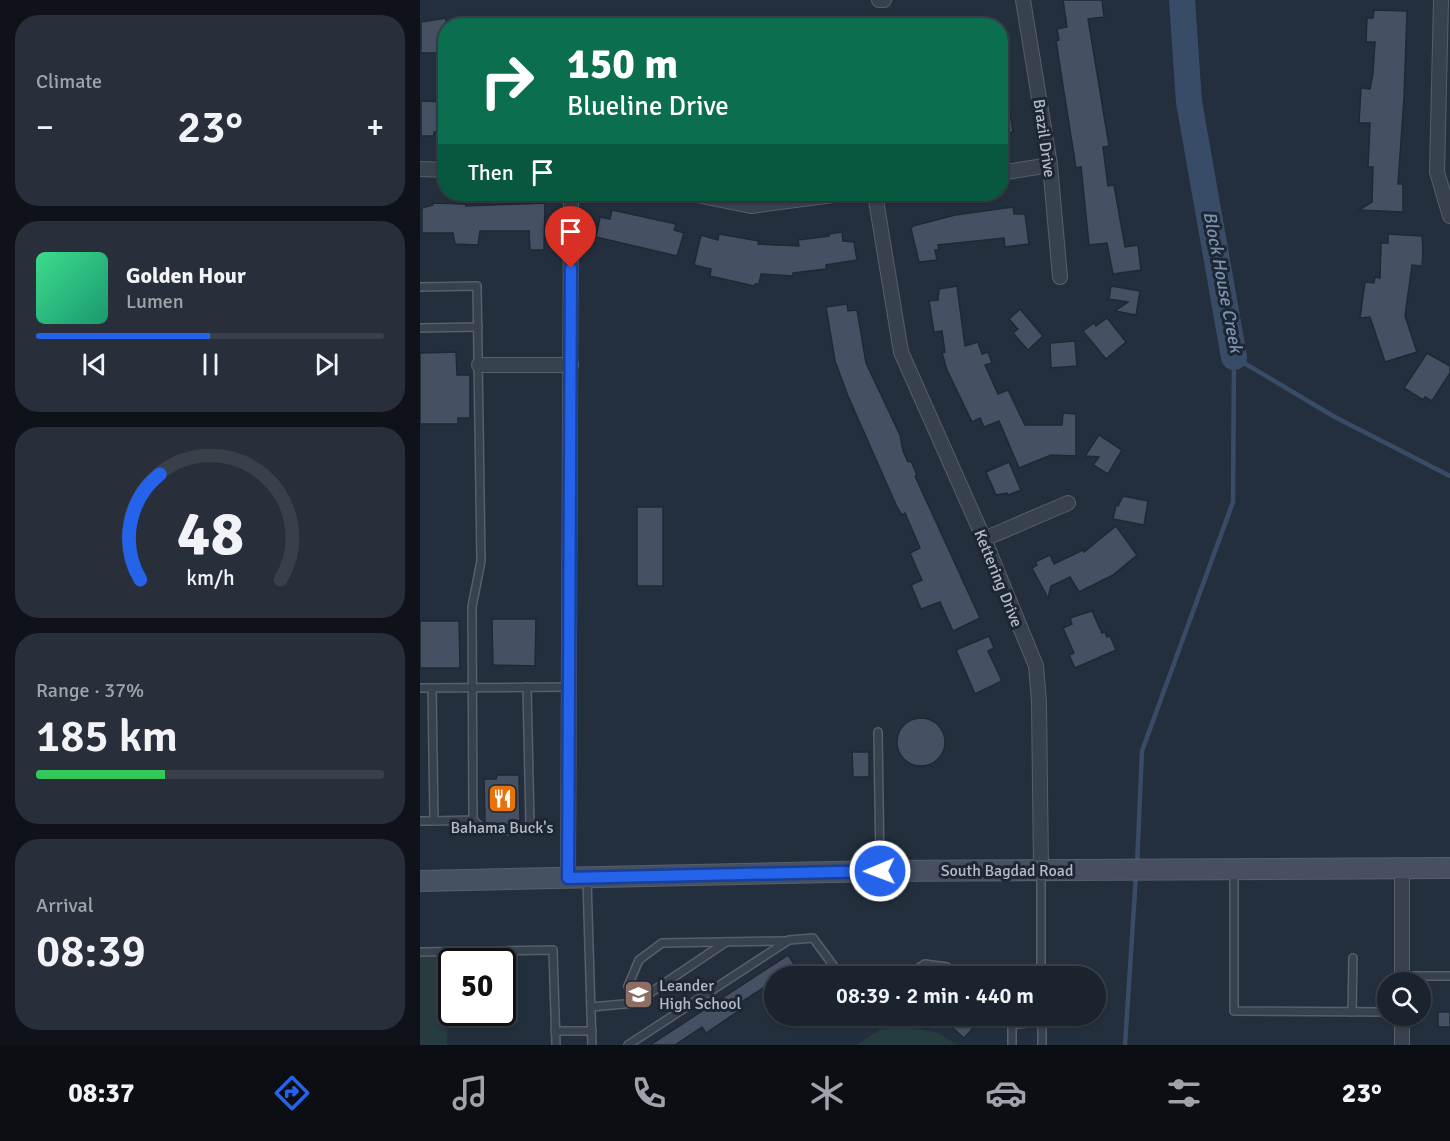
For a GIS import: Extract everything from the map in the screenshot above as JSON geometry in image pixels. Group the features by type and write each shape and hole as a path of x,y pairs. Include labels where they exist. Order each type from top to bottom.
{"main road":[{"name":"South Bagdad Road","path":"420,881 880,871 1450,868"}],"street":[{"path":"879,0 884,0"},
{"name":"Brazil Drive","path":"1023,0 1050,165 1060,277"},
{"path":"1441,0 1437,172 1450,216"},
{"path":"1008,172 1050,165"},
{"path":"420,169 438,170"},
{"path":"571,201 570,687 578,878"},
{"path":"726,201 751,206 788,201"},
{"name":"Kettering Drive","path":"877,201 901,352 984,539 1036,666 1039,702 1041,870"},
{"path":"478,365 571,365"},
{"path":"984,539 1068,503"},
{"path":"1402,868 1402,972"},
{"path":"1402,1026 1402,1045"}],"lane":[{"path":"420,287 477,286 482,561 472,607 473,820"},
{"path":"420,328 478,327"},
{"path":"420,821 473,820 485,831 524,830 530,823 527,687"},
{"path":"420,688 570,687"},
{"path":"432,688 434,820"},
{"path":"878,732 880,871"},
{"path":"1234,869 1234,1011 1377,1012"},
{"name":"Kettering Drive","path":"1041,870 1041,966"},
{"path":"578,878 591,1006 592,1045"},
{"path":"635,1003 628,986 639,960 662,942 813,938 834,966"},
{"path":"628,1045 789,940"},
{"path":"591,1006 635,1003 726,942"},
{"path":"420,952 553,950 556,1045"},
{"path":"1352,1012 1353,958"},
{"path":"922,966 925,964 940,966"},
{"path":"1431,977 1450,976"},
{"path":"1012,1026 1012,1045"},
{"path":"1042,1026 1042,1045"},
{"path":"555,1031 592,1031"}],"green space":[{"path":"438,956 438,1026 447,1026 447,1045 420,1045 420,957"},
{"path":"886,1026 918,1026 916,1028 938,1033 958,1045 856,1045"}],"building":[{"path":"1063,0 1102,0 1104,17 1088,19 1109,146 1103,147 1108,186 1114,185 1125,247 1138,245 1141,270 1113,274 1107,243 1089,245 1081,167 1076,168 1056,41 1059,40 1057,29 1067,27"},
{"path":"1374,10 1407,11 1398,184 1403,184 1403,212 1359,210 1372,202 1373,167 1368,167 1370,123 1359,123 1361,88 1370,89 1373,73 1375,42 1366,42 1367,18 1373,18"},
{"path":"438,19 438,53 421,53 421,22"},
{"path":"1008,100 1013,132 1008,133"},
{"path":"421,101 438,102 438,132 434,132 434,136 421,136"},
{"path":"433,203 466,204 466,206 545,203 544,250 530,250 529,231 480,231 478,245 455,244 453,233 422,233 422,208 433,205"},
{"path":"1013,207 1014,214 1025,214 1029,244 1005,247 1004,238 938,245 939,250 935,250 937,260 919,262 911,229 913,226 955,215"},
{"path":"612,210 676,224 674,230 684,233 677,256 596,237 600,217 610,219"},
{"path":"842,232 843,241 854,242 857,260 826,265 826,269 793,273 793,276 761,274 759,284 754,286 710,276 711,269 694,265 701,235 718,240 719,234 759,241 758,244 799,246 798,240"},
{"path":"1388,234 1422,236 1423,252 1422,266 1412,265 1405,316 1417,352 1385,362 1370,317 1360,318 1365,282 1374,283 1375,277 1380,278 1381,243 1388,243"},
{"path":"957,286 965,346 978,342 982,354 988,352 992,363 985,365 998,394 1008,390 1025,425 1062,425 1063,413 1076,414 1076,456 1051,455 1019,468 999,421 984,427 980,418 972,422 947,370 942,353 945,352 942,331 934,332 929,301 938,300 939,289"},
{"path":"1111,286 1140,291 1136,315 1115,311 1128,302 1109,299"},
{"path":"847,304 848,311 857,310 866,363 900,435 903,451 908,462 911,461 917,475 915,476 980,618 953,631 940,602 921,609 911,585 922,580 910,553 920,548 905,513 902,515 897,507 835,361 826,307"},
{"path":"1020,309 1043,336 1028,350 1013,333 1018,329 1009,319"},
{"path":"1107,318 1126,342 1106,359 1083,331"},
{"path":"1075,341 1077,366 1051,368 1050,343"},
{"path":"456,352 457,375 470,375 470,418 458,418 458,424 420,424 420,353"},
{"path":"1427,353 1450,366 1450,373 1432,401 1425,397 1423,400 1404,388"},
{"path":"1099,435 1122,450 1108,474 1093,465 1099,457 1085,456"},
{"path":"1009,462 1021,490 1008,495 1007,493 996,495 986,472"},
{"path":"1123,496 1148,501 1144,525 1113,519 1116,505 1118,506"},
{"path":"637,507 663,507 663,586 637,586"},
{"path":"1116,526 1137,555 1113,575 1079,592 1070,577 1051,586 1048,598 1032,568 1037,565 1035,562 1050,555 1054,564 1083,550 1084,552"},
{"path":"1092,611 1102,633 1105,632 1107,637 1110,636 1116,650 1075,668 1069,655 1074,653 1063,628 1072,624 1070,618"},
{"path":"492,619 536,619 535,666 493,665"},
{"path":"420,621 459,621 460,668 420,668"},
{"path":"989,636 994,648 988,651 1002,681 975,694 956,650"},
{"path":"916,718 926,718 938,725 945,737 945,747 938,759 926,766 916,766 901,755 897,747 897,737 908,722"},
{"path":"852,752 869,752 869,777 853,777"},
{"name":"Bahama Buck's","path":"497,775 519,775 520,820 515,825 485,823 484,779 496,779"},
{"path":"788,955 795,966 771,966"},
{"path":"764,971 764,987 740,1003 743,1008 706,1033 702,1027 675,1045 650,1045"},
{"path":"1438,1012 1450,1012 1450,1027 1438,1027"},
{"path":"950,1026 975,1026 964,1038"}],"waterway":[{"name":"Block House Creek","path":"1182,0 1189,102 1234,357"},
{"name":"Block House Creek","path":"1234,357 1333,416 1450,476"},
{"path":"1137,866 1142,751 1233,502 1234,357"},
{"path":"1125,1045 1136,875"}],"place":[{"name":"Bahama Buck's","path":"502,799"},
{"name":"Leander High School","path":"638,994"}],"route":[{"path":"571,268 568,878 880,871"}]}
